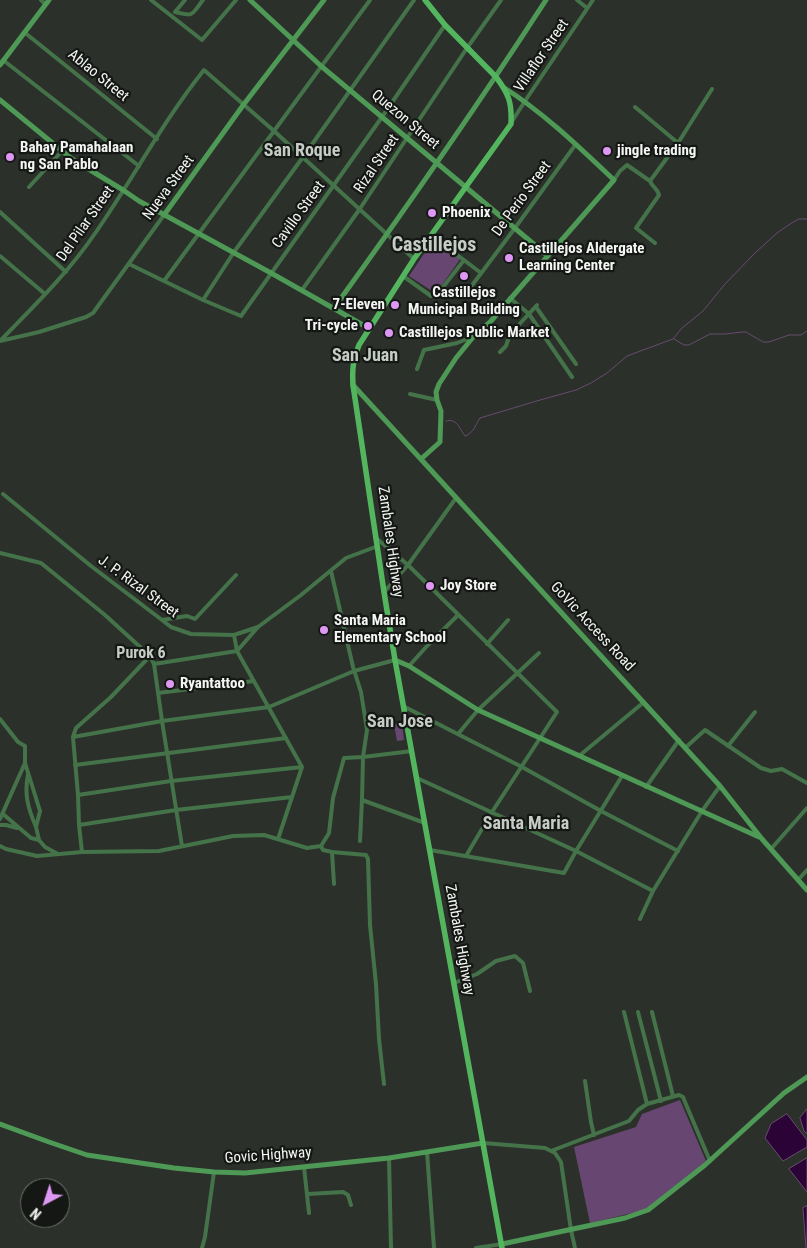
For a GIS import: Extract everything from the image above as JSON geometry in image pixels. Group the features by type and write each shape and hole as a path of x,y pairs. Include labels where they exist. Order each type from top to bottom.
{"main road":[{"path":"425,0 445,25 496,77 503,87 512,110 511,124"},
{"name":"Zambales Highway","path":"502,1246 388,616 352,369 360,345 414,259 511,124"}],"street":[{"path":"151,0 200,40 236,0"},
{"path":"156,4 159,0"},
{"path":"171,17 184,0"},
{"path":"175,12 188,15 193,13 204,0"},
{"name":"Quezon Street","path":"250,0 321,66 548,256"},
{"name":"Nueva Street","path":"0,341 39,332 86,317 93,312 244,104 324,0"},
{"path":"164,282 370,0"},
{"path":"203,300 234,252 304,157 414,0"},
{"name":"Rizal Street","path":"302,290 359,210 501,0"},
{"path":"334,308 437,164 546,0"},
{"path":"577,0 587,8"},
{"name":"Villaflor Street","path":"511,124 593,0"},
{"path":"45,1 2,63 140,166"},
{"name":"Cavillo Street","path":"129,264 164,282 241,316 382,118 445,25"},
{"name":"Ablao Street","path":"24,32 156,139"},
{"name":"Del Pilar Street","path":"0,341 66,272 96,233 156,139 204,70 304,157 414,259"},
{"path":"503,87 525,101 576,144 614,180"},
{"path":"650,181 678,143 712,89"},
{"path":"0,100 72,159 139,201 271,272 370,329"},
{"path":"635,107 678,143"},
{"name":"De Perio Street","path":"440,291 464,296 576,144"},
{"path":"29,187 62,151"},
{"path":"421,459 440,442 441,411 436,392 456,358 474,336 491,321 627,165 650,181 658,191 659,195 636,228 655,243"},
{"path":"0,212 66,272"},
{"path":"431,235 481,273"},
{"path":"0,256 45,294"},
{"path":"404,276 431,296 440,291 464,260"},
{"path":"510,298 529,314 572,377"},
{"path":"500,352 506,346 514,330 536,306 576,364"},
{"path":"417,369 424,350 457,343 474,336"},
{"name":"GoVic Access Road","path":"354,385 679,740 807,890"},
{"path":"410,394 437,400"},
{"name":"J. P. Rizal Street","path":"3,494 91,566 171,627 191,634 234,635 258,627 346,558 378,546"},
{"path":"384,592 408,565 456,498"},
{"path":"376,538 408,565 557,712 492,812 466,856"},
{"path":"0,552 41,563 106,615 150,656 154,664 182,846"},
{"path":"331,571 354,671 361,692 367,730 363,757 360,842"},
{"path":"162,620 188,616 195,619 236,575"},
{"path":"409,666 458,615"},
{"path":"344,623 388,616"},
{"path":"487,644 508,620"},
{"path":"154,664 237,651 258,627"},
{"path":"234,635 237,651 302,766 278,839"},
{"path":"458,734 478,710 539,653"},
{"path":"82,852 73,737 76,728 111,697 150,656"},
{"path":"73,737 269,707 354,671 396,660 409,666 478,710 762,839"},
{"path":"158,693 254,680"},
{"path":"579,756 644,702"},
{"path":"405,707 522,767 678,851"},
{"path":"728,746 755,712"},
{"path":"0,719 18,742 25,746 24,763 0,819"},
{"path":"685,748 706,730 761,768 771,771 782,769 807,782"},
{"path":"75,765 286,738"},
{"path":"646,786 679,740"},
{"path":"321,846 329,833 334,798 344,758 412,751"},
{"path":"24,763 40,811 36,827"},
{"path":"78,795 172,781 302,766"},
{"path":"28,774 26,796 39,840 45,847 58,854"},
{"path":"430,850 564,873 622,776"},
{"path":"417,778 653,890"},
{"path":"640,919 653,890 720,786"},
{"path":"79,825 176,810 292,797"},
{"path":"362,800 425,823"},
{"path":"771,849 807,808"},
{"path":"3,814 31,838 39,840"},
{"path":"0,825 19,828"},
{"path":"0,846 37,856 82,852 159,851 233,836 264,835 307,848 321,846"},
{"path":"321,846 323,850 366,855 368,859 370,925 384,1084"},
{"path":"332,852 334,884"},
{"path":"798,880 807,870"},
{"path":"454,983 477,974 496,961 514,956 523,963 530,991"},
{"path":"624,1012 646,1104"},
{"path":"638,1012 661,1101"},
{"path":"652,1012 673,1096"},
{"path":"476,1248 502,1246 625,1218 648,1210 710,1161 784,1093 807,1077"},
{"path":"585,1080 594,1135"},
{"path":"551,1151 630,1121 638,1110 646,1104 679,1095 683,1097 710,1161"},
{"name":"Govic Highway","path":"0,1124 87,1155 214,1172 245,1173 389,1158 483,1143"},
{"path":"483,1143 545,1148 555,1153 561,1162 575,1248"},
{"path":"427,1152 434,1248"},
{"path":"389,1158 391,1248"},
{"path":"304,1167 309,1213"},
{"path":"202,1248 214,1172"},
{"path":"308,1194 343,1192 348,1195 351,1206"}],"shaded area":[{"path":"434,239 461,258 439,289 432,291 409,276"},
{"path":"402,723 404,740 397,741 394,724"},
{"path":"680,1100 706,1161 645,1210 590,1223 574,1147 636,1127 642,1114"},
{"path":"807,1109 807,1134 804,1131 800,1118"},
{"path":"787,1114 807,1140 807,1147 783,1161 765,1138 771,1124"},
{"path":"807,1158 807,1192 789,1169"},
{"path":"807,1206 807,1248 806,1248 803,1208"}],"waterway":[{"path":"446,421 455,422 465,436 468,435 480,418 576,390 607,373 627,356 673,339 682,328 703,311 725,284 777,233 799,219 807,219"},
{"path":"674,339 684,345 689,345 710,334 746,332 763,342 769,342 789,335 801,335 807,331"}],"place":[{"name":"jingle trading","path":"607,151"},
{"name":"Bahay Pamahalaan ng San Pablo","path":"10,157"},
{"name":"Phoenix","path":"432,213"},
{"name":"Castillejos Aldergate Learning Center","path":"509,258"},
{"name":"Castillejos Municipal Building","path":"464,276"},
{"name":"7-Eleven","path":"395,305"},
{"name":"Tri-cycle","path":"368,326"},
{"name":"Castillejos Public Market","path":"389,333"},
{"name":"Joy Store","path":"430,586"},
{"name":"Santa Maria Elementary School","path":"324,630"},
{"name":"Ryantattoo","path":"170,684"}],"district":[{"name":"San Roque","path":"302,151"},
{"name":"Castillejos","path":"434,246"},
{"name":"San Juan","path":"365,356"},
{"name":"Purok 6","path":"141,654"},
{"name":"San Jose","path":"400,722"},
{"name":"Santa Maria","path":"526,824"}]}
